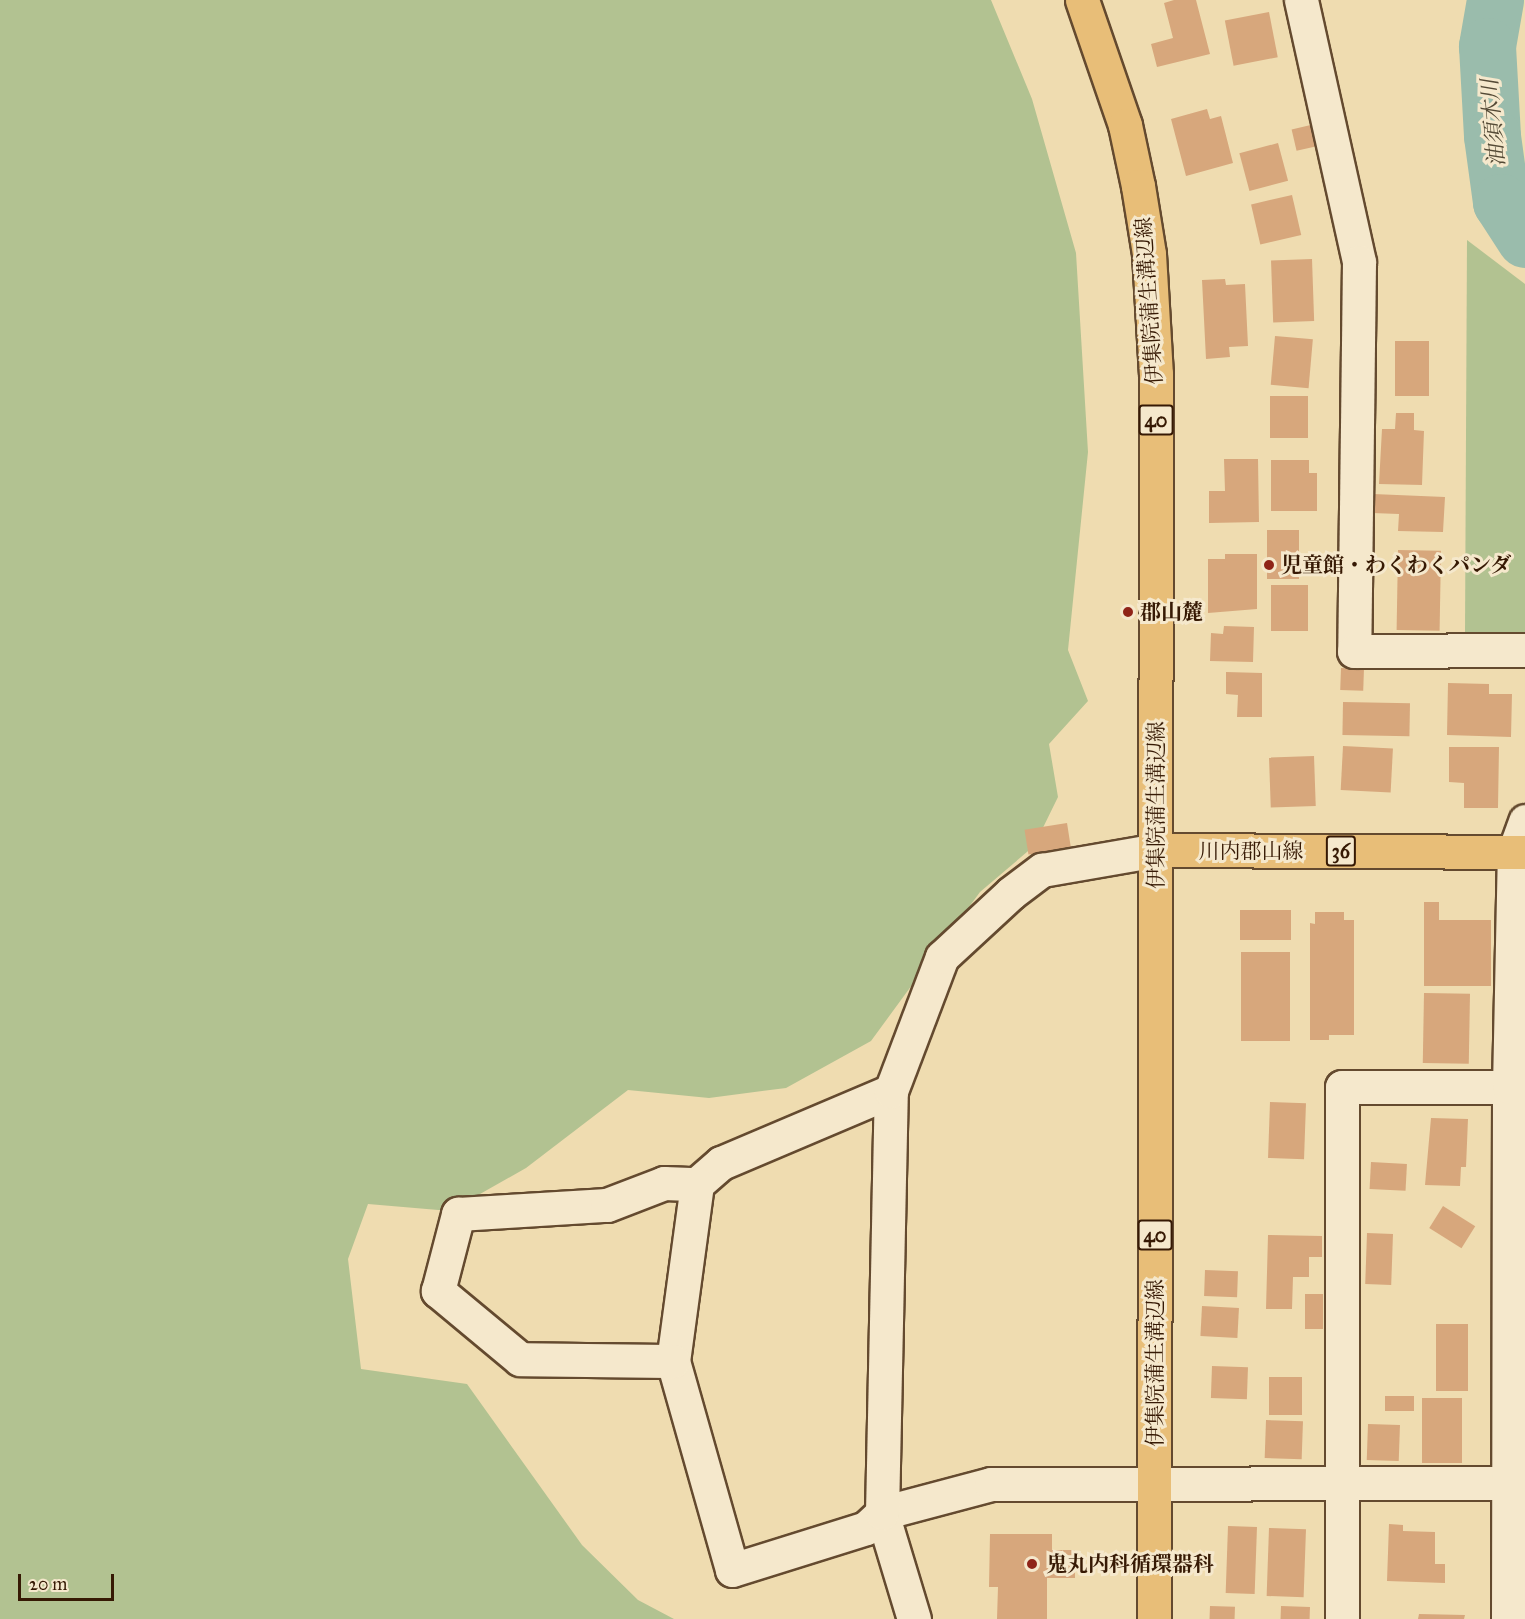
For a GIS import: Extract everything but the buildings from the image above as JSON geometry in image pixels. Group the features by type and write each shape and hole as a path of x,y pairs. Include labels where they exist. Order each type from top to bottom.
{"main road":[{"name":"伊集院蒲生溝辺線","path":"1082,0 1125,125 1149,254 1156,374 1154,1619"},
{"name":"川内郡山線","path":"1156,850 1520,852"}],"street":[{"path":"1301,0 1359,262 1354,651 1525,650"},
{"path":"1508,1619 1509,1087 1520,852 1525,821"},
{"path":"914,1619 882,1513 891,1092 942,957 1011,893 1042,870 1156,850"},
{"path":"1342,1619 1342,1087 1509,1087"},
{"path":"891,1092 721,1163 697,1184 673,1360 732,1570 866,1528 882,1513 992,1484 1510,1483"},
{"path":"673,1360 520,1359 438,1291 458,1214 607,1205 663,1183 697,1184"}],"green space":[{"path":"0,0 991,0 1032,99 1076,253 1088,452 1068,650 1088,701 1049,744 1058,797 1034,846 980,892 871,1041 786,1088 709,1098 628,1090 526,1168 450,1211 368,1204 348,1259 361,1369 467,1384 582,1545 638,1600 674,1619 0,1619"},
{"path":"1467,240 1525,284 1525,636 1465,633"}],"waterway":[{"name":"油須木川","path":"1495,0 1487,46 1492,136 1501,202 1525,239"}],"place":[{"name":"児童館・わくわくパンダ","path":"1269,565"},
{"name":"郡山麓","path":"1128,612"},
{"name":"鬼丸内科循環器科","path":"1032,1564"}]}
